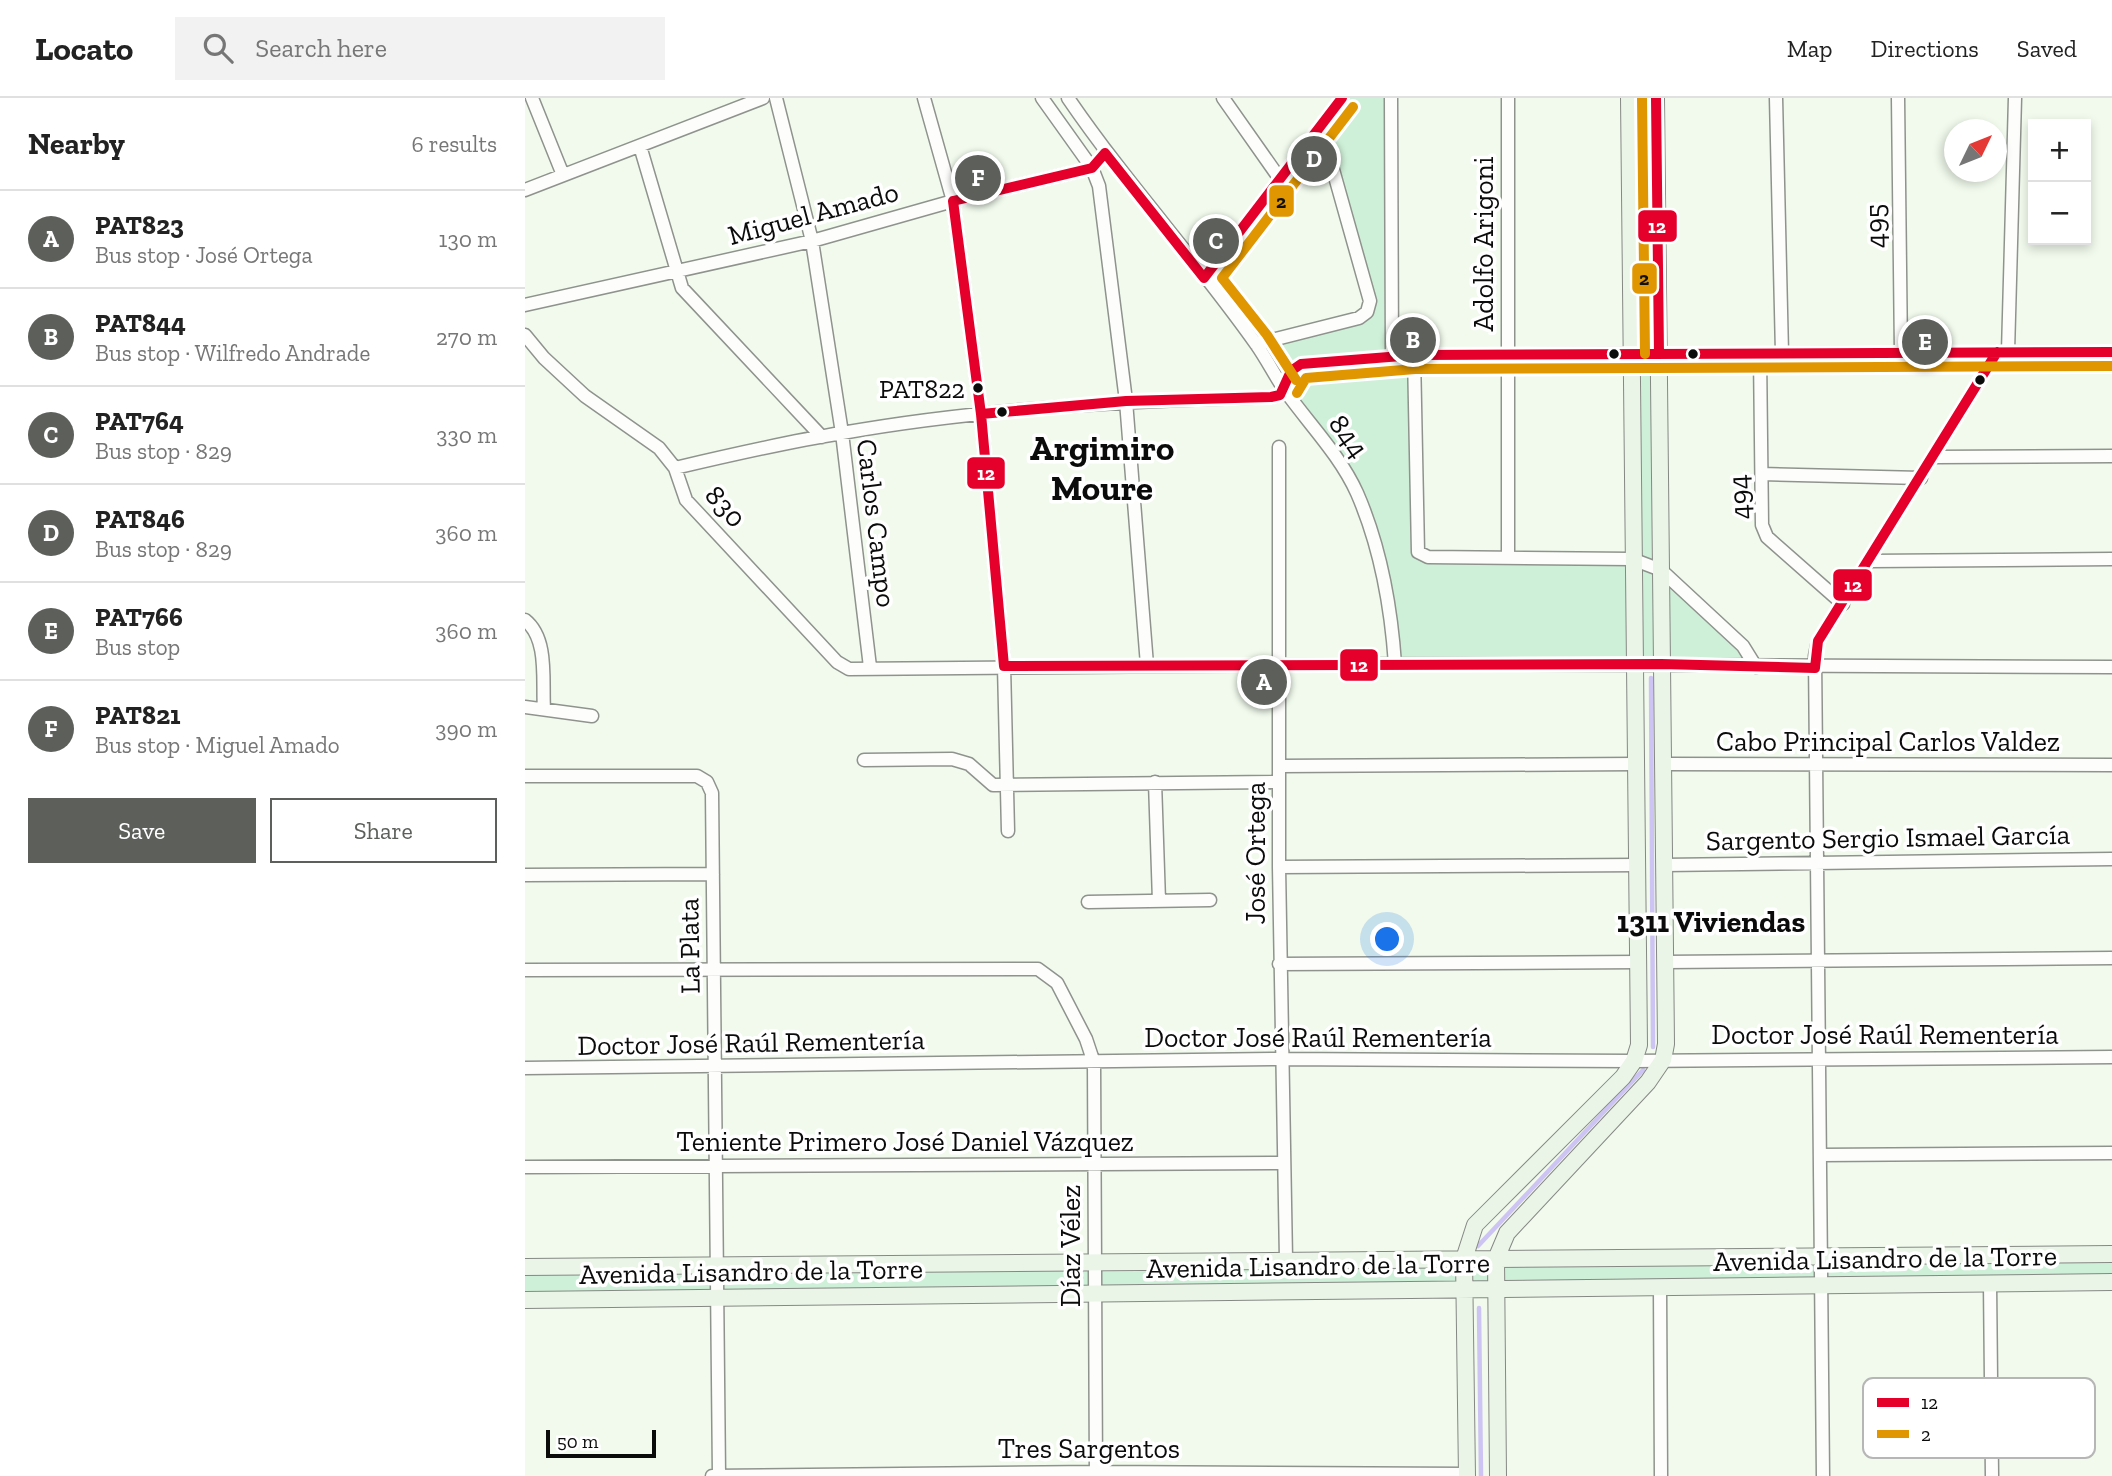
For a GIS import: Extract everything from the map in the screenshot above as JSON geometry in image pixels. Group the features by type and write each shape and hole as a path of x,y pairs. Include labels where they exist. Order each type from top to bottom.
{"main road":[{"path":"1467,1475 1464,1259 1475,1226 1623,1077 1634,1061 1640,1045 1632,559 1629,98"},
{"path":"1498,1476 1496,1259 1507,1233 1648,1082 1663,1060 1666,962 1656,98"},
{"name":"Avenida Lisandro de la Torre","path":"525,1267 2112,1254"},
{"name":"Avenida Lisandro de la Torre","path":"525,1300 2112,1282"}],"street":[{"path":"532,98 563,175"},
{"path":"525,190 763,98"},
{"name":"Carlos Campo","path":"776,98 812,241 842,433 870,667"},
{"path":"924,98 953,201 981,414 1004,666 1008,831"},
{"path":"1042,98 1092,167 1099,186 1126,401 1147,665"},
{"name":"844","path":"1068,98 1105,153 1256,344 1284,388 1341,464 1357,494 1391,603 1395,664"},
{"path":"1223,98 1280,180"},
{"path":"1204,278 1342,98"},
{"path":"1391,98 1392,359"},
{"name":"Adolfo Arigoni","path":"1508,98 1509,558"},
{"path":"1776,98 1782,354"},
{"name":"495","path":"1898,98 1901,353"},
{"path":"1823,1476 1815,668 1818,641 2002,352 2015,98"},
{"path":"1256,344 1359,318 1367,312 1370,302 1321,127"},
{"path":"640,146 682,288 822,437"},
{"path":"1092,167 1105,153"},
{"name":"Miguel Amado","path":"525,305 812,241 953,201 1092,167"},
{"name":"830","path":"525,335 544,358 585,396 659,448 675,468 686,500 837,662 849,669 1395,664 1661,664 1815,668 2112,667"},
{"path":"675,468 842,433 981,414 1126,401 1271,397 1280,395 1291,371 1301,364 1392,359 1415,355 2112,352"},
{"name":"494","path":"1760,354 1762,525 1767,537 1843,604"},
{"path":"1415,355 1418,552 1428,557 1632,559 1661,570 1743,646 1756,667"},
{"name":"José Ortega","path":"1279,447 1279,964 1286,1259"},
{"path":"1935,457 2112,456"},
{"path":"1762,474 1921,478"},
{"path":"1870,561 2112,559"},
{"path":"525,620 540,640 544,709"},
{"path":"525,707 592,716"},
{"path":"864,760 952,759 969,764 993,785 1279,782"},
{"path":"1280,766 1635,764"},
{"name":"Cabo Principal Carlos Valdez","path":"1663,764 1817,767 2112,765"},
{"name":"La Plata","path":"525,776 697,776 707,782 712,793 719,1476"},
{"path":"1155,782 1159,901"},
{"name":"Sargento Sergio Ismael García","path":"1664,864 2112,859"},
{"path":"1279,867 1637,865"},
{"path":"525,875 713,874"},
{"path":"1088,902 1210,900"},
{"path":"1666,962 2112,958"},
{"path":"1279,964 1639,962"},
{"path":"525,970 714,968"},
{"name":"Díaz Vélez","path":"714,968 1038,970 1057,983 1086,1039 1094,1063 1096,1474"},
{"name":"Doctor José Raúl Rementería","path":"525,1068 1280,1059 1634,1061 2112,1057"},
{"path":"1820,1155 2112,1153"},
{"name":"Teniente Primero José Daniel Vázquez","path":"525,1167 1285,1163"},
{"path":"1990,1283 1991,1378"},
{"path":"1660,1287 1661,1476"},
{"path":"1992,1458 1992,1476"},
{"name":"Tres Sargentos","path":"712,1476 1467,1475"}],"green space":[{"path":"1342,98 1391,98 1392,359 1414,355 1418,552 1632,559 1629,98 1656,98 1661,570 1756,667 1395,664 1391,603 1357,494 1256,344 1367,312 1321,127"},
{"path":"2112,1254 2112,1282 525,1300 525,1267"}],"waterway":[{"path":"1651,678 1653,1047"},
{"path":"1478,1246 1643,1070"},
{"path":"1479,1308 1481,1476"}],"transit line":[{"name":"12","path":"1204,278 1342,98"},
{"name":"2","path":"1642,98 1645,354"},
{"name":"12","path":"1656,98 1659,354"},
{"name":"2","path":"1296,380 1267,335 1222,278 1353,107"},
{"name":"12","path":"1105,153 1204,278"},
{"name":"12","path":"953,201 1092,168 1105,153"},
{"name":"12","path":"953,201 981,414 1004,666 1661,664 1815,668 1818,641 1997,352"},
{"name":"12","path":"981,414 1126,401 1271,397 1280,395 1291,371 1301,364 1414,355 2112,352"},
{"name":"2","path":"1297,393 1306,378 1415,369 2112,366"}],"place":[{"name":"PAT846","path":"1314,159"},
{"name":"PAT821","path":"978,178"},
{"name":"PAT764","path":"1216,241"},
{"name":"PAT844","path":"1413,340"},
{"name":"PAT766","path":"1925,342"},
{"name":"PAT822","path":"978,388"},
{"name":"PAT823","path":"1264,682"}],"district":[{"name":"Argimiro Moure","path":"1102,468"},
{"name":"1311 Viviendas","path":"1711,922"}]}
